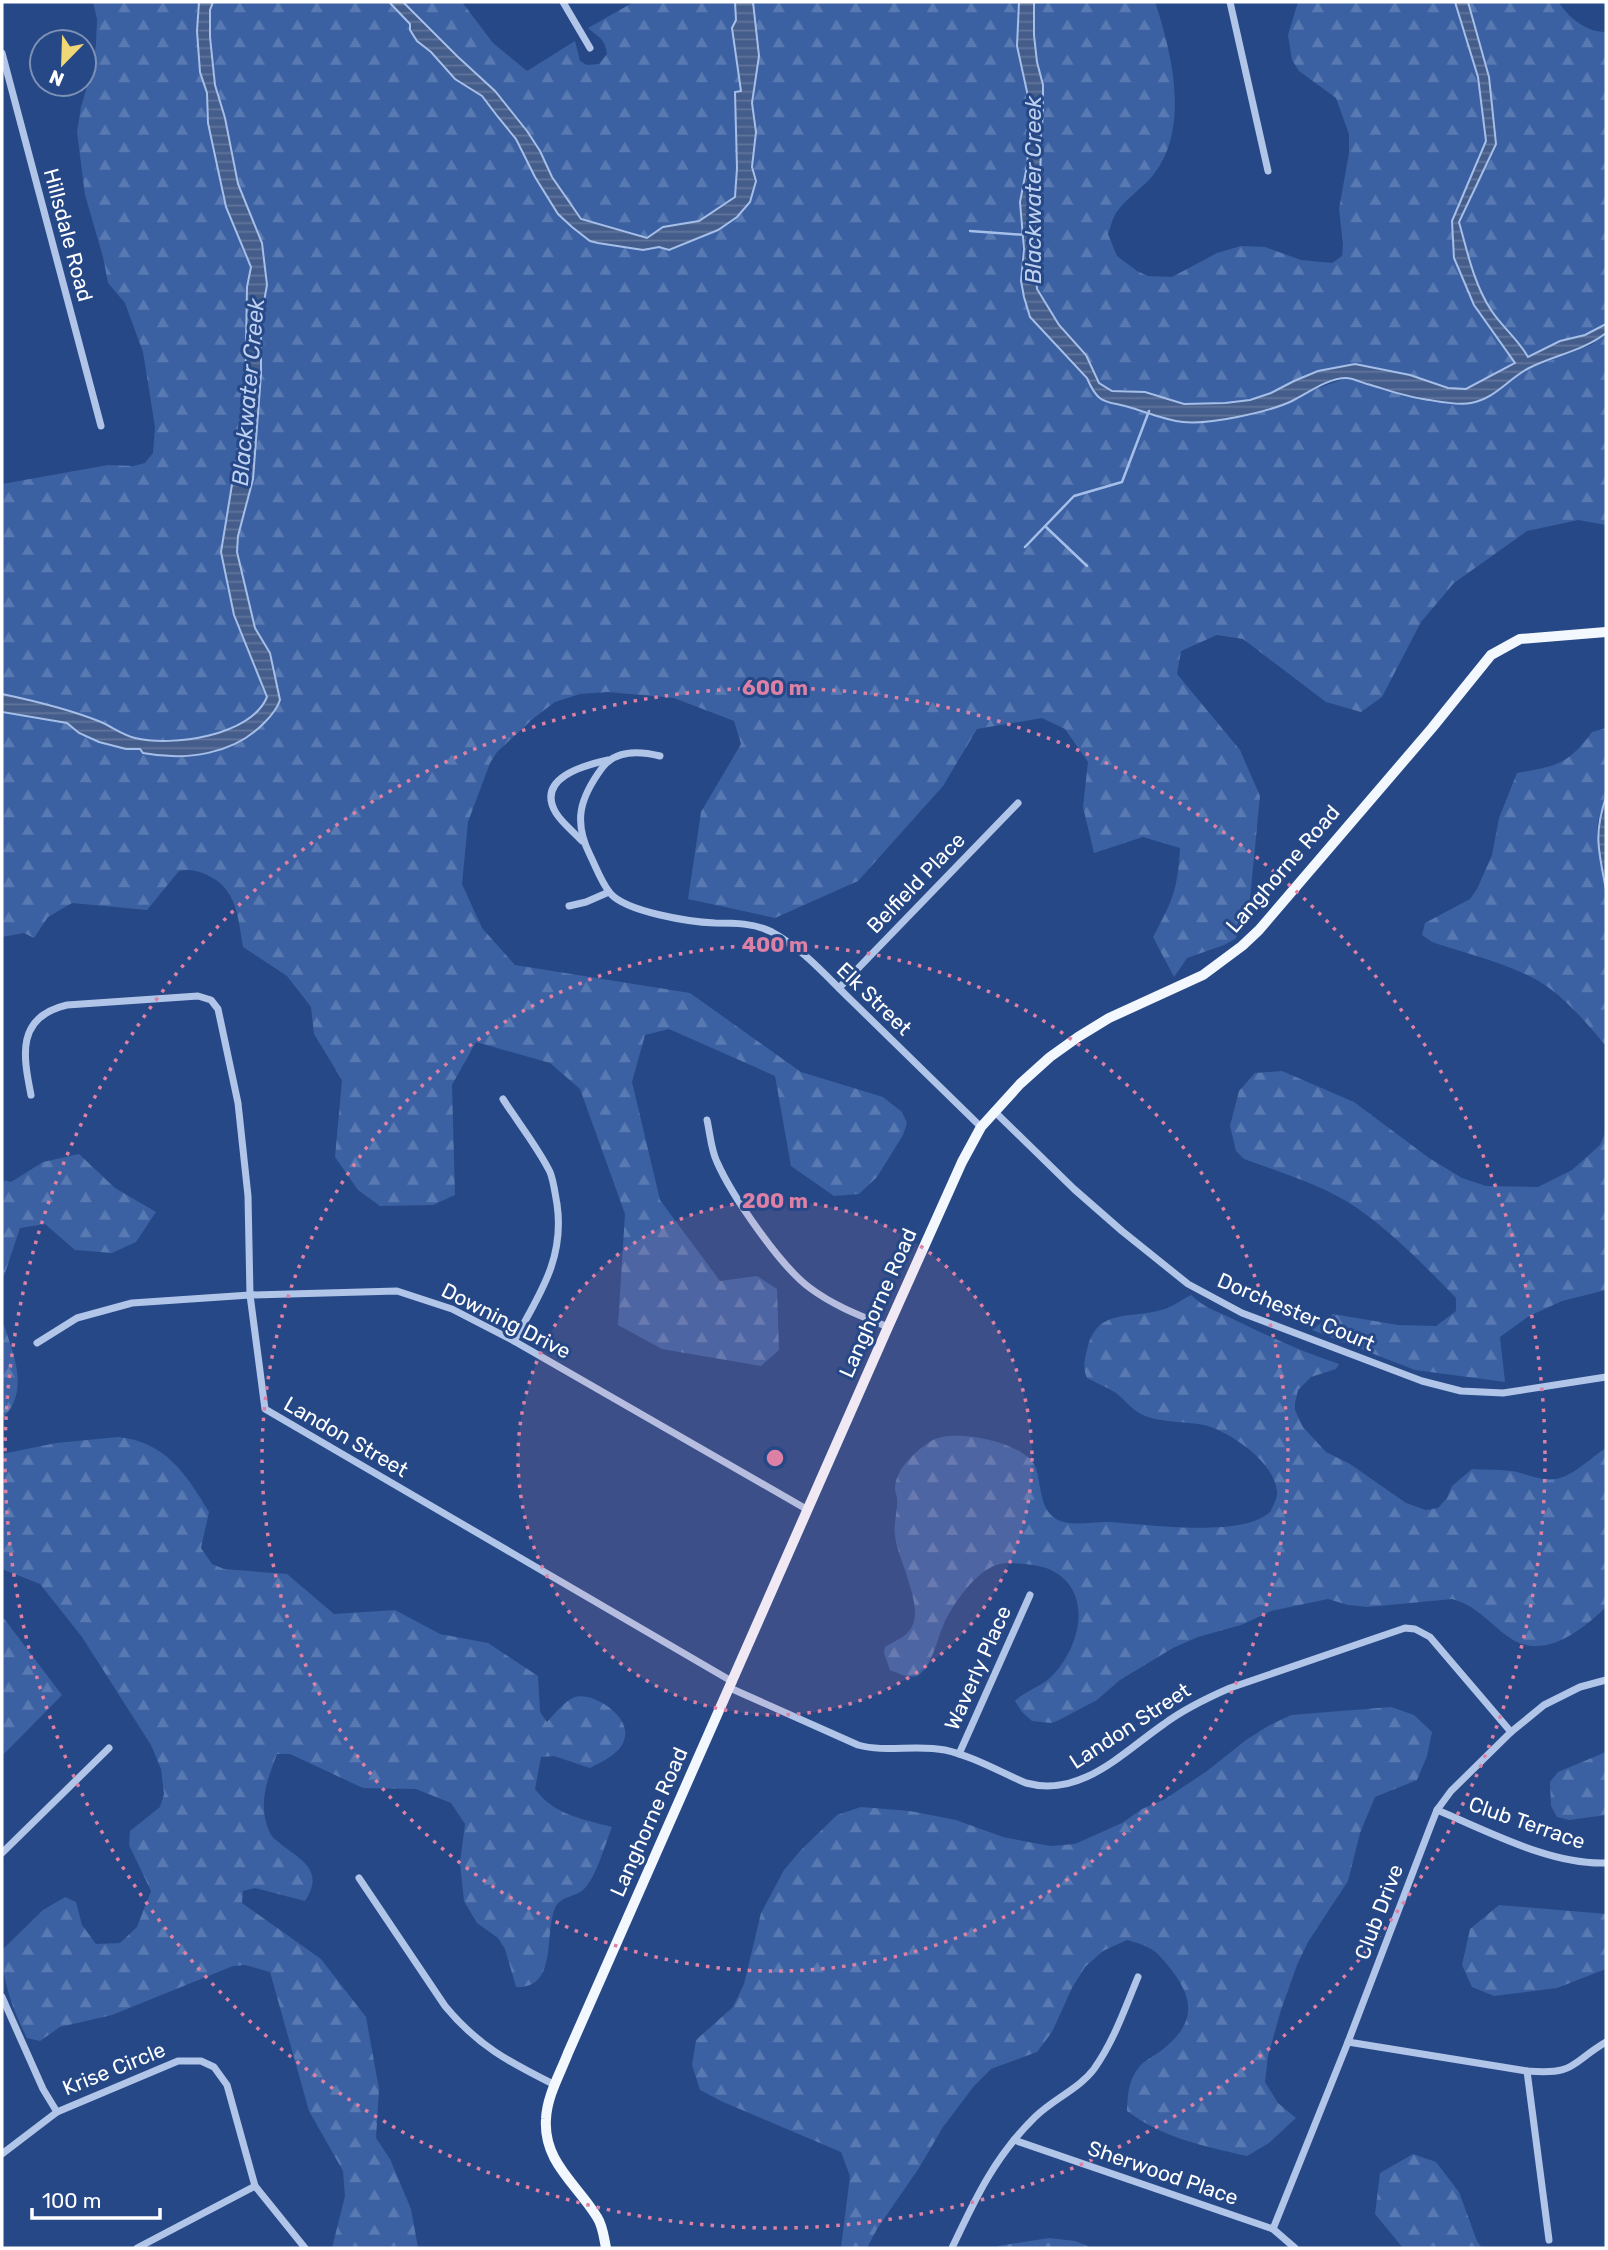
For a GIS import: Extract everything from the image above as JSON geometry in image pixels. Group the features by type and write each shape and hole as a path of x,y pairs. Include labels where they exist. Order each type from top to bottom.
{"main road":[{"name":"Langhorne Road","path":"606,2248 598,2219 551,2155 546,2119 555,2085 888,1327 962,1162 981,1126 1051,1057 1078,1037 1109,1018 1203,975 1242,946 1432,728 1490,655 1520,639 1606,632"}],"street":[{"path":"563,2 590,48"},
{"path":"1230,2 1268,171"},
{"name":"Hillsdale Road","path":"2,53 101,426"},
{"path":"569,906 609,892 583,842 555,812 551,800 554,787 564,775 576,769 631,752 660,756"},
{"path":"583,842 579,820 581,806 594,778 608,760"},
{"name":"Belfield Place","path":"839,988 1018,803"},
{"name":"Elk Street","path":"609,892 618,901 643,910 698,922 744,924 771,931 797,950 839,988 981,1126"},
{"name":"Landon Street","path":"31,1095 24,1063 24,1048 34,1026 52,1010 67,1005 198,996 211,1000 218,1009 238,1103 248,1196 250,1296 263,1406 268,1412 732,1685 869,1748 923,1747 958,1754 1037,1786 1074,1784 1101,1770 1166,1723 1208,1698 1405,1628 1415,1629 1430,1637 1511,1732"},
{"path":"503,1098 550,1172 559,1233 556,1256 548,1280 514,1341"},
{"name":"Dorchester Court","path":"994,1111 1074,1189 1150,1254 1188,1284 1242,1313 1422,1381 1461,1391 1503,1393 1606,1377"},
{"path":"707,1120 716,1160 733,1192 774,1250 808,1287 841,1307 888,1327"},
{"name":"Downing Drive","path":"37,1343 78,1318 131,1303 397,1291 452,1309 514,1341 808,1510"},
{"name":"Waverly Place","path":"958,1754 1030,1595"},
{"name":"Club Drive","path":"1273,2229 1437,1810 1451,1791 1511,1732 1544,1705 1561,1695 1606,1680"},
{"path":"2,1853 109,1748"},
{"name":"Club Terrace","path":"1437,1810 1566,1860 1606,1863"},
{"path":"359,1878 444,2006 458,2022 486,2048 555,2085"},
{"path":"952,2248 996,2161 1038,2114 1081,2083 1092,2071 1108,2047 1138,1977"},
{"path":"2,1997 43,2089 57,2112"},
{"path":"1348,2042 1553,2073 1572,2068 1606,2042"},
{"name":"Krise Circle","path":"2,2154 57,2112 178,2061 201,2061 214,2067 228,2085 256,2186 305,2248"},
{"path":"1527,2071 1549,2240"},
{"name":"Sherwood Place","path":"1014,2140 1273,2229 1295,2248"},
{"path":"137,2248 256,2186"}],"green space":[{"path":"93,2 199,2 197,12 200,72 207,93 208,123 226,207 251,266 247,287 245,405 221,552 234,615 267,697 258,710 245,721 209,736 189,739 169,741 135,738 77,713 2,694 2,484 108,465 133,466 145,463 153,453 155,427 143,352 125,303 108,283 85,195 77,132 84,98 98,98 97,19"},
{"path":"213,2 389,2 410,24 417,41 431,52 442,66 482,96 516,139 558,214 572,227 598,243 643,250 699,239 718,230 756,181 752,167 752,103 759,56 753,2 1019,2 1017,46 1031,110 1020,217 1024,297 1030,317 1087,378 1091,389 1115,405 1184,422 1247,416 1291,402 1308,392 1346,378 1421,399 1467,404 1504,387 1511,378 1531,368 1591,345 1606,333 1606,525 1578,520 1527,531 1454,583 1421,622 1382,697 1361,712 1326,702 1243,639 1217,635 1181,651 1177,674 1240,750 1260,796 1248,919 1235,939 1187,958 1174,977 1153,937 1173,895 1180,848 1143,837 1094,853 1083,807 1088,762 1065,729 1042,718 977,729 943,786 858,881 775,918 688,899 701,812 741,744 734,721 674,698 608,692 580,694 555,702 535,717 497,752 490,763 468,822 462,884 482,928 515,965 690,993 801,1072 883,1097 902,1112 907,1123 903,1135 877,1177 859,1194 834,1196 791,1166 775,1076 669,1029 645,1035 632,1082 660,1200 720,1281 757,1276 777,1289 779,1350 761,1366 662,1349 618,1325 625,1214 580,1089 550,1063 476,1042 452,1085 455,1195 433,1205 380,1206 358,1190 335,1157 342,1080 314,1034 311,1007 287,976 243,947 234,904 224,887 216,880 195,871 179,871 147,910 72,903 48,917 34,938 24,933 2,937 2,712 67,723 79,733 99,742 126,749 208,753 232,746 249,737 272,715 280,700 270,653 255,628 237,552 238,536 253,479 261,374 261,318 265,303 262,243 238,184 225,118 215,85 210,38 210,10"},
{"path":"403,2 462,2 493,43 527,71 575,41 580,61 587,65 599,64 607,54 605,45 588,28 634,2 735,2 736,20 732,28 741,92 735,92 736,197 699,221 663,227 647,238 581,219 552,177 527,131 495,91"},
{"path":"1034,2 1155,2 1172,66 1175,112 1172,134 1165,155 1154,174 1117,211 1108,234 1117,256 1137,271 1148,276 1172,277 1217,253 1241,246 1265,247 1301,260 1332,263 1342,256 1339,209 1349,153 1349,134 1336,98 1299,71 1292,60 1288,35 1298,2 1455,2 1478,77 1486,141 1452,221 1454,258 1474,305 1516,363 1466,389 1448,388 1410,375 1355,364 1318,371 1250,400 1225,403 1184,404 1127,390 1112,391 1099,383 1086,355 1059,325 1037,289 1034,242 1040,191 1043,85 1034,35"},
{"path":"1468,2 1559,2 1579,23 1592,30 1606,32 1606,324 1585,335 1560,341 1528,357 1485,300 1459,222 1496,144 1489,77"},
{"path":"1606,728 1606,797 1597,832 1606,890 1606,1046 1565,1001 1537,980 1508,967 1432,942 1422,935 1425,923 1470,899 1477,889 1492,855 1499,818 1517,773 1552,766 1568,758 1592,732"},
{"path":"1282,1071 1354,1102 1429,1158 1462,1178 1486,1186 1538,1187 1572,1170 1600,1145 1606,1131 1606,1290 1562,1301 1529,1316 1500,1337 1505,1382 1415,1370 1312,1330 1333,1314 1398,1325 1436,1326 1456,1311 1456,1298 1396,1239 1357,1208 1316,1186 1244,1159 1236,1151 1230,1126 1239,1091 1255,1073"},
{"path":"79,1154 115,1188 156,1212 136,1242 112,1253 75,1250 45,1224 20,1228 2,1282 2,1180 11,1182 43,1162"},
{"path":"1191,1295 1206,1306 1259,1332 1339,1364 1336,1369 1311,1377 1298,1390 1295,1410 1303,1427 1326,1452 1350,1464 1406,1503 1426,1510 1438,1508 1447,1498 1452,1486 1472,1469 1511,1471 1547,1479 1560,1478 1578,1469 1606,1448 1606,1607 1576,1632 1552,1644 1540,1646 1515,1641 1479,1612 1452,1599 1368,1607 1328,1599 1271,1611 1241,1625 1198,1637 1173,1648 1120,1680 1097,1700 1051,1723 1032,1721 1015,1701 1050,1678 1060,1666 1075,1637 1078,1606 1074,1592 1065,1580 1051,1570 1036,1565 1009,1563 989,1568 971,1583 945,1621 932,1656 920,1674 909,1677 890,1670 884,1653 885,1647 908,1632 915,1615 912,1592 895,1536 896,1482 908,1460 933,1440 943,1437 972,1437 1018,1450 1035,1466 1042,1499 1048,1511 1058,1520 1065,1522 1218,1527 1258,1520 1271,1511 1277,1494 1274,1480 1260,1459 1238,1441 1204,1425 1145,1416 1116,1393 1087,1378 1085,1374 1084,1362 1093,1334 1108,1320 1165,1309"},
{"path":"2,1319 14,1357 18,1383 11,1408 2,1419"},
{"path":"118,1437 149,1445 162,1453 192,1485 209,1512 201,1548 212,1564 224,1569 287,1574 334,1614 395,1610 440,1634 488,1643 538,1676 540,1712 547,1722 567,1701 583,1696 609,1707 625,1728 621,1747 612,1756 590,1768 554,1756 541,1757 535,1789 543,1798 569,1815 612,1827 597,1867 585,1888 561,1901 555,1908 544,1970 538,1979 529,1985 516,1987 505,1949 498,1938 477,1923 464,1901 460,1863 465,1824 451,1803 416,1789 363,1788 290,1754 277,1754 265,1793 266,1823 272,1836 309,1868 313,1882 305,1901 255,1888 243,1891 242,1903 321,1959 366,2017 379,2089 376,2138 390,2159 411,2209 418,2248 332,2248 345,2196 343,2171 309,2111 270,1972 245,1965 233,1966 112,2015 60,2027 40,2041 27,2038 13,2006 6,1984 2,1950 43,1910 65,1897 76,1902 82,1925 96,1944 120,1943 137,1927 151,1891 129,1845 130,1831 160,1807 164,1794 161,1769 151,1745 82,1637 40,1584 2,1569 2,1454 56,1443"},
{"path":"2,1616 62,1695 2,1756"},
{"path":"1391,1707 1414,1715 1432,1732 1427,1756 1417,1780 1375,1797 1360,1833 1348,1881 1308,1942 1297,1965 1268,2056 1265,2082 1278,2103 1296,2118 1269,2143 1247,2156 1169,2134 1127,2111 1129,2087 1136,2071 1180,2032 1188,2014 1188,2004 1181,1984 1163,1959 1149,1948 1127,1940 1103,1951 1085,1967 1052,2032 1037,2052 991,2069 974,2086 943,2127 867,2248 841,2248 850,2176 841,2152 700,2090 692,2065 696,2040 733,2007 744,1984 761,1913 784,1870 837,1815 861,1807 910,1811 956,1820 1003,1837 1028,1842 1051,1846 1075,1844 1122,1823 1142,1809 1165,1799 1246,1740 1291,1715"},
{"path":"1606,1752 1606,1815 1569,1820 1557,1817 1551,1806 1550,1782 1558,1772"},
{"path":"1499,1905 1606,1914 1606,1969 1557,1988 1494,1996 1472,1987 1462,1965 1470,1929"},
{"path":"1413,2154 1436,2162 1459,2192 1482,2248 1403,2248 1375,2214 1380,2173"},
{"path":"1049,2238 1075,2241 1092,2248 998,2248 998,2246"}],"water":[{"name":"Blackwater Creek","path":"199,2 213,2 210,10 210,37 215,85 225,118 238,184 262,243 267,285 261,318 261,374 253,479 238,536 237,552 255,628 270,653 280,700 265,722 239,742 208,753 175,756 143,753 140,749 126,749 99,742 79,733 67,723 2,712 2,694 77,713 135,738 169,741 209,736 228,729 245,721 258,710 267,697 234,615 221,552 245,405 247,287 251,267 226,207 208,123 207,93 200,72 197,31"},
{"path":"389,2 403,2 495,91 527,131 552,177 581,219 647,238 663,227 699,221 735,197 735,92 741,91 732,28 736,20 735,2 753,2 759,56 752,103 756,132 752,167 756,181 750,202 737,217 718,230 669,250 659,247 643,250 590,241 558,214 516,139 482,96 455,79 431,52 417,41 410,30 410,24"},
{"name":"Blackwater Creek","path":"1019,2 1034,2 1034,35 1043,85 1040,191 1034,242 1037,289 1059,325 1086,355 1099,383 1112,391 1145,392 1184,404 1225,403 1250,400 1318,371 1355,364 1410,375 1448,388 1466,389 1515,363 1474,305 1454,258 1452,221 1486,141 1478,77 1455,2 1468,2 1489,77 1496,144 1459,222 1485,300 1528,357 1560,341 1585,335 1606,324 1606,333 1588,344 1529,368 1488,397 1465,404 1416,398 1346,378 1325,383 1292,401 1269,409 1208,422 1176,421 1105,401 1030,317 1024,297 1021,281 1024,249 1020,202 1027,166 1031,110 1017,46"},
{"path":"1606,797 1606,890 1598,833"}],"waterway":[{"name":"Blackwater Creek","path":"970,231 1026,235"},
{"path":"1025,547 1074,496 1122,482 1149,411"},
{"path":"1046,527 1087,566"}]}
